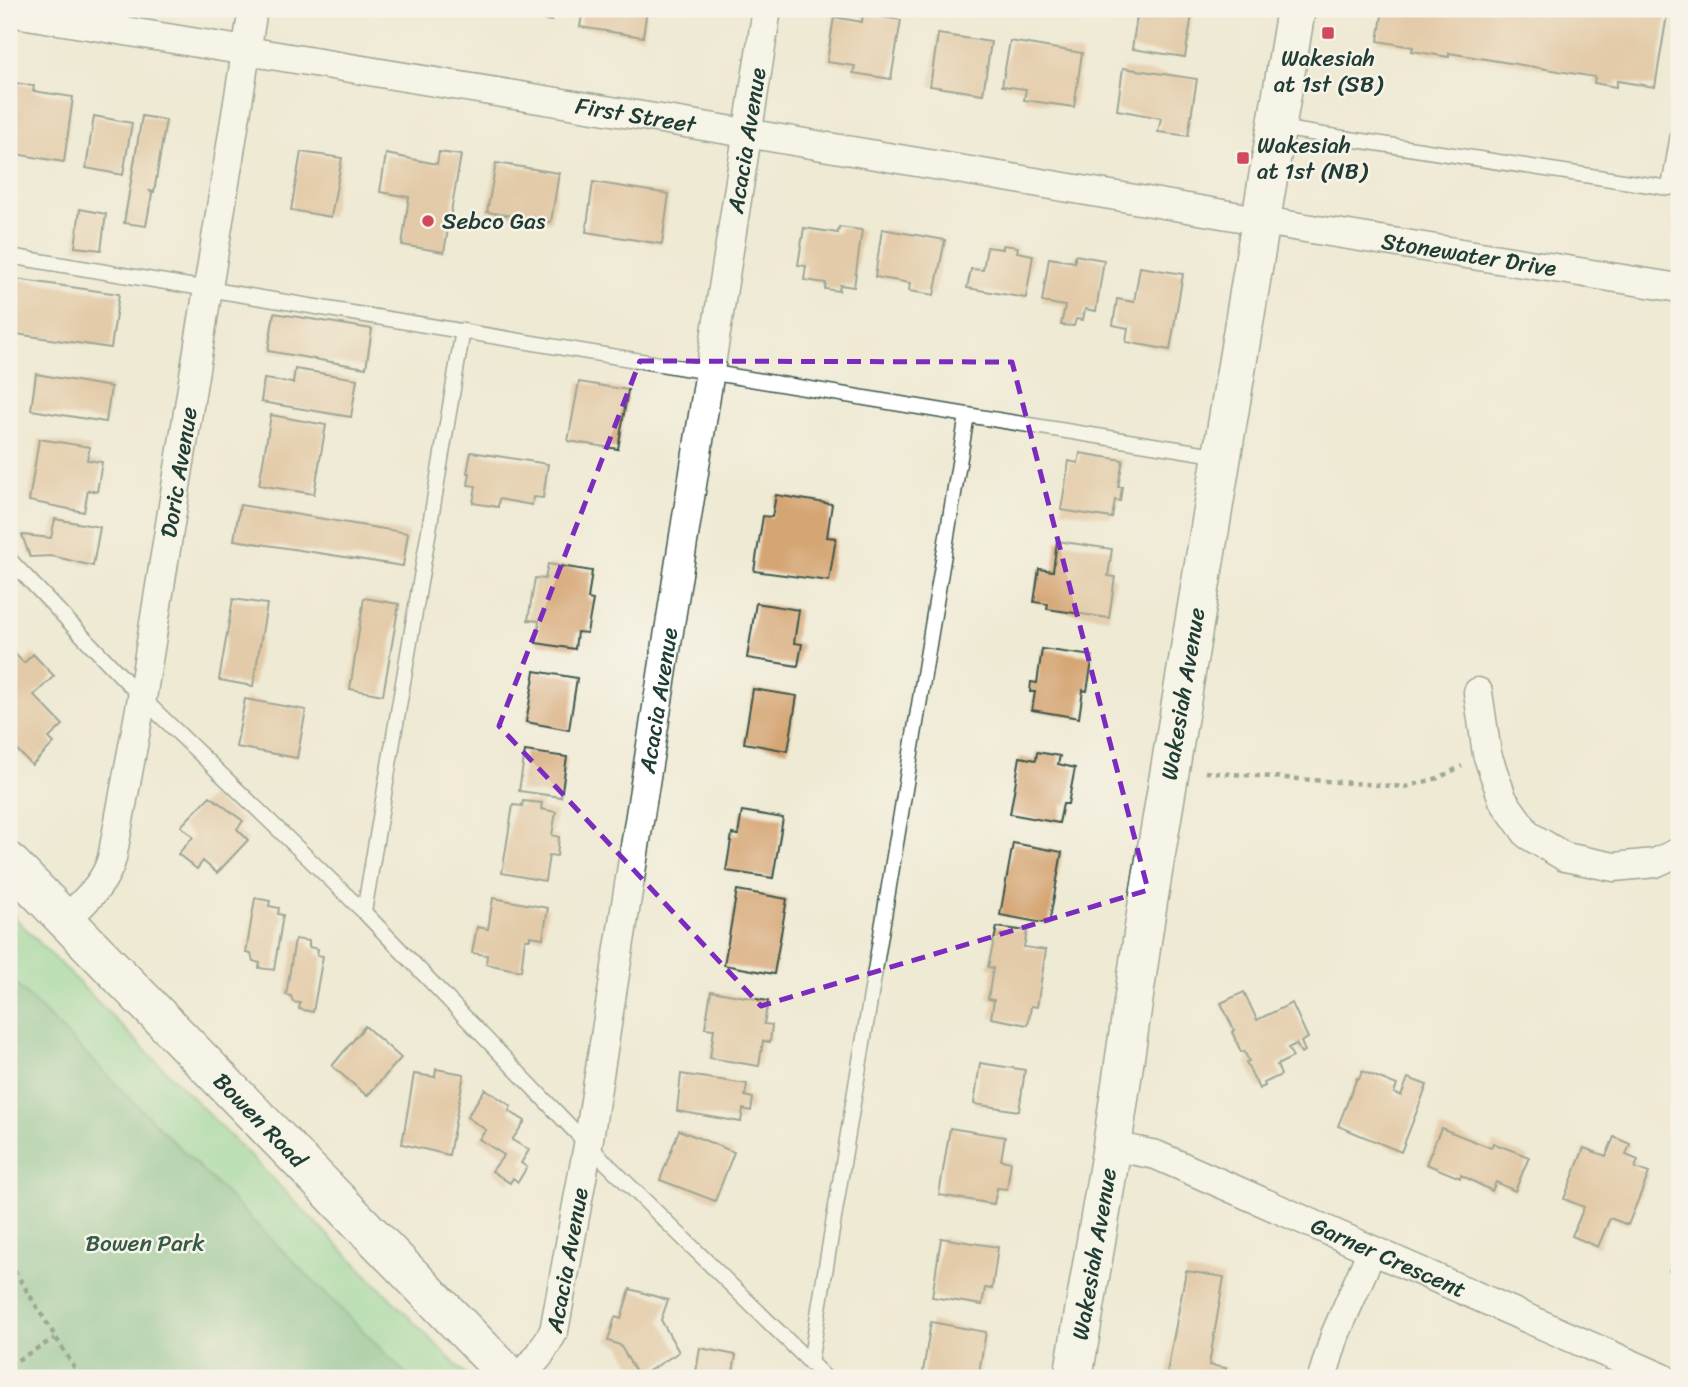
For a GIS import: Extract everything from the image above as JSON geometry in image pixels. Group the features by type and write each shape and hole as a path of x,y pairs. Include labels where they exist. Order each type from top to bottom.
{"main road":[{"name":"Wakesiah Avenue","path":"1073,1378 1112,1146 1146,914 1296,9"},
{"name":"Bowen Road","path":"9,862 511,1378"}],"street":[{"name":"Doric Avenue","path":"65,921 101,884 109,871 142,698 253,9"},
{"name":"Acacia Avenue","path":"519,1378 539,1356 554,1331 588,1145 767,9"},
{"name":"First Street","path":"9,12 1261,221"},
{"name":"Stonewater Drive","path":"1261,221 1679,288"},
{"path":"1478,692 1487,754 1503,800 1528,835 1565,857 1614,867 1655,863 1679,852"},
{"name":"Garner Crescent","path":"1112,1146 1156,1156 1663,1378"},
{"path":"1322,1378 1335,1335 1372,1250"}],"lane":[{"path":"1276,127 1669,188 1679,128"},
{"path":"9,256 1222,456"},
{"path":"364,912 463,330"},
{"path":"810,1363 967,415"},
{"path":"9,559 142,698 364,912 588,1145 826,1378"}],"path":[{"path":"1171,770 1405,787 1438,778 1487,754"},
{"path":"9,1262 81,1378"},
{"path":"9,1365 55,1338"}],"highlighted area":[{"path":"640,361 1012,362 1148,890 761,1006 499,726"}],"green space":[{"name":"Bowen Park","path":"9,912 469,1378 9,1378"},
{"name":"Bowen Park","path":"9,977 410,1378 9,1378"}],"building":[{"path":"495,9 554,9 552,21 494,12"},
{"path":"583,9 647,9 643,37 580,27"},
{"path":"1138,9 1193,9 1185,57 1132,49"},
{"path":"1383,9 1633,9 1667,15 1655,87 1617,81 1616,87 1594,83 1595,77 1449,53 1449,57 1412,51 1413,47 1378,41"},
{"path":"863,14 901,20 891,79 853,73 855,66 827,62 834,17 862,22"},
{"path":"938,34 991,42 983,94 930,86"},
{"path":"1010,41 1082,53 1074,107 1024,100 1026,89 1002,86"},
{"path":"1123,68 1197,79 1188,136 1158,132 1161,118 1117,110"},
{"path":"16,83 34,86 33,91 73,97 64,162 9,153 9,131"},
{"path":"94,116 132,123 123,175 86,168"},
{"path":"142,116 166,120 154,192 150,191 152,194 146,226 124,223"},
{"path":"301,152 342,158 331,217 291,210"},
{"name":"Sebco Gas","path":"439,152 461,155 444,252 402,245 409,197 380,192 386,154 437,164"},
{"path":"496,163 559,173 551,222 487,212"},
{"path":"593,182 669,194 662,244 586,232"},
{"path":"80,209 106,214 101,250 75,247"},
{"path":"839,227 862,230 854,287 840,285 839,291 825,289 826,283 804,280 806,266 798,265 804,228 838,233"},
{"path":"882,229 945,240 934,295 909,291 910,283 875,277"},
{"path":"1003,245 1018,247 1017,252 1033,255 1026,298 967,288 971,269 983,270 987,247 1003,249"},
{"path":"1075,255 1104,260 1096,311 1085,309 1083,320 1076,319 1074,326 1061,325 1065,306 1042,302 1049,258 1075,262"},
{"path":"1140,267 1183,274 1170,350 1126,342 1128,328 1113,325 1117,299 1134,302"},
{"path":"9,278 119,294 111,348 9,333"},
{"path":"274,313 372,329 366,368 268,351"},
{"path":"295,369 357,379 351,417 261,402 264,379 293,383"},
{"path":"36,374 111,387 106,422 31,410"},
{"path":"579,382 628,390 618,449 568,441"},
{"path":"271,415 326,425 314,494 259,485"},
{"path":"39,439 90,447 87,460 102,462 97,492 88,490 84,512 29,501"},
{"path":"471,452 548,464 543,498 533,497 532,505 499,499 498,507 473,503 476,486 468,485 470,473 467,473"},
{"path":"1080,453 1123,460 1118,487 1122,487 1120,501 1115,500 1112,518 1061,510 1069,461 1078,463"},
{"path":"776,495 832,504 827,537 836,538 829,581 754,571 763,516 772,517"},
{"path":"240,505 408,533 403,566 234,540"},
{"path":"55,519 100,527 93,566 52,556 30,557 22,535 51,538"},
{"path":"1057,541 1112,549 1108,576 1115,577 1109,618 1047,609 1048,604 1034,602 1039,569 1053,571"},
{"path":"548,564 592,571 588,599 593,600 587,633 577,632 575,649 536,643 539,621 528,620 535,578 545,579"},
{"path":"364,598 399,604 383,695 350,689"},
{"path":"233,599 267,604 253,686 219,680"},
{"path":"756,603 799,610 794,643 802,644 798,666 747,658"},
{"path":"9,648 24,663 33,654 54,676 34,695 63,725 49,738 54,743 32,765 9,742"},
{"path":"1042,649 1093,656 1087,691 1083,690 1079,718 1032,710 1035,692 1030,692 1031,682 1037,683"},
{"path":"535,671 577,678 569,730 526,722"},
{"path":"753,689 797,696 788,751 744,743"},
{"path":"245,699 306,710 297,758 236,747"},
{"path":"525,751 567,757 561,797 519,791"},
{"path":"1037,752 1060,756 1058,764 1075,768 1068,804 1063,804 1059,823 1010,814 1020,757 1036,760"},
{"path":"210,796 243,821 237,829 248,840 217,873 203,861 197,869 178,854 193,837 181,826"},
{"path":"523,801 542,803 541,809 556,812 552,835 559,837 557,856 549,855 545,881 502,873 513,805 522,806"},
{"path":"742,811 783,818 773,878 726,871 732,834 738,835"},
{"path":"1013,843 1062,852 1049,924 1000,915"},
{"path":"737,890 787,899 774,974 724,965"},
{"path":"255,898 270,901 269,906 279,908 278,914 283,915 274,970 259,968 260,963 253,961 251,954 246,953"},
{"path":"493,898 548,908 543,938 530,936 530,939 525,939 521,971 486,964 487,955 472,953 477,927 488,929"},
{"path":"997,927 1027,931 1024,947 1046,950 1037,1007 1031,1006 1028,1025 991,1018 994,1000 988,999 993,968 988,967"},
{"path":"295,939 309,941 309,947 318,949 317,955 323,956 313,1012 299,1009 300,1003 293,1002 291,996 286,995"},
{"path":"711,991 768,1001 764,1024 772,1025 770,1042 763,1041 759,1066 710,1058 714,1029 705,1028"},
{"path":"1244,992 1257,1020 1292,1003 1308,1038 1301,1042 1305,1051 1301,1053 1296,1044 1288,1048 1293,1057 1277,1065 1281,1075 1264,1083 1265,1086 1259,1089 1246,1062 1249,1061 1244,1051 1241,1052 1221,1003"},
{"path":"365,1026 401,1058 367,1096 332,1066"},
{"path":"980,1063 1025,1070 1019,1111 974,1104"},
{"path":"436,1069 464,1074 449,1155 402,1144 414,1074 435,1077"},
{"path":"1362,1071 1397,1085 1394,1093 1401,1096 1408,1078 1427,1085 1401,1152 1338,1126"},
{"path":"681,1074 747,1084 745,1096 753,1098 751,1111 743,1109 741,1122 677,1111"},
{"path":"485,1089 511,1106 509,1111 525,1121 512,1140 529,1150 521,1163 527,1167 518,1182 513,1178 510,1183 492,1171 504,1155 479,1139 486,1130 467,1117"},
{"path":"950,1128 1005,1137 1001,1160 1011,1162 1007,1189 997,1188 994,1204 939,1195"},
{"path":"1441,1128 1491,1148 1493,1143 1529,1157 1515,1191 1496,1182 1492,1191 1461,1175 1460,1178 1426,1164"},
{"path":"679,1130 734,1152 715,1201 660,1180"},
{"path":"1614,1137 1630,1144 1626,1155 1638,1160 1635,1168 1649,1173 1628,1225 1610,1218 1598,1247 1572,1236 1584,1207 1564,1199 1584,1148 1606,1156"},
{"path":"941,1238 998,1247 992,1289 985,1288 982,1305 932,1297"},
{"path":"1679,1244 1679,1275 1669,1271"},
{"path":"1186,1271 1224,1277 1209,1365 1226,1368 1224,1378 1197,1378 1167,1373"},
{"path":"630,1289 668,1300 661,1320 679,1352 639,1377 620,1345 608,1341 615,1317 621,1319"},
{"path":"931,1322 986,1332 978,1378 922,1378"},
{"path":"700,1348 736,1355 732,1378 695,1378"}],"place":[{"name":"Wakesiah at 1st (SB)","path":"1328,33"},
{"name":"Wakesiah at 1st (NB)","path":"1243,158"},
{"name":"Sebco Gas","path":"428,221"}]}
